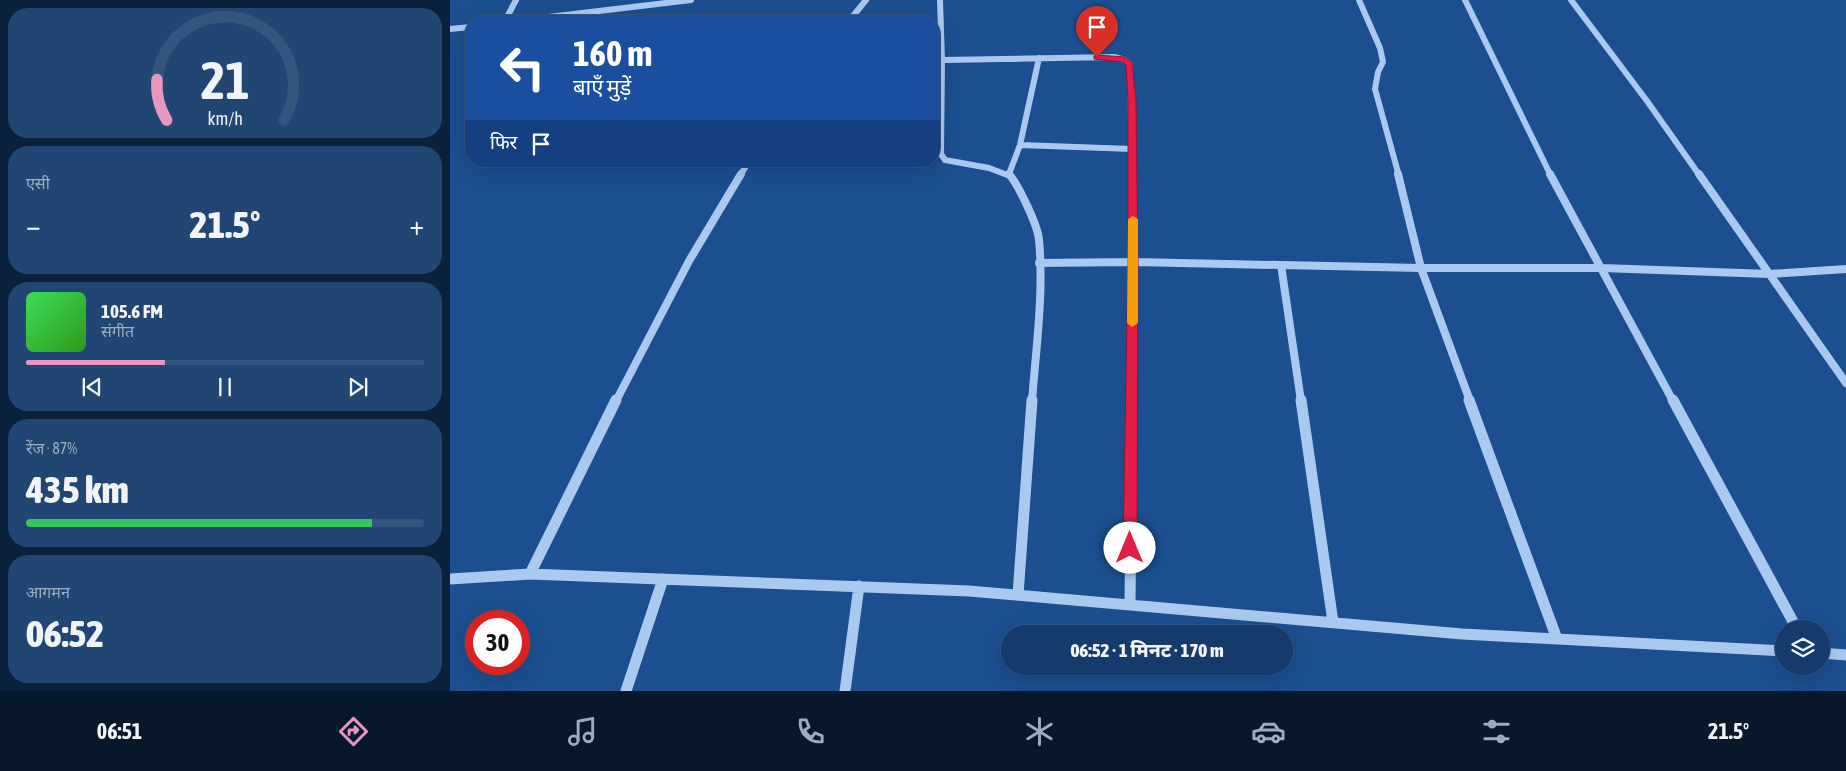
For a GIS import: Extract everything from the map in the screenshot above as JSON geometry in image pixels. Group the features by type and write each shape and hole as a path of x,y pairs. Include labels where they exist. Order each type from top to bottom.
{"street":[{"path":"508,15 516,0"},
{"path":"557,15 606,8 691,0"},
{"path":"854,15 866,0"},
{"path":"940,0 942,60 941,154 945,160 989,168 1009,174 1017,184 1038,238 1040,294 1018,595"},
{"path":"1359,0 1380,48 1382,62 1374,89 1390,140 1421,268 1557,639"},
{"path":"1465,0 1543,161 1792,620"},
{"path":"1571,0 1646,101 1846,383"},
{"path":"450,29 465,28"},
{"path":"942,60 1114,57 1125,60 1130,64 1133,262 1130,605"},
{"path":"1009,174 1020,145 1039,58"},
{"path":"1020,145 1132,149"},
{"path":"530,574 646,341 715,214 745,167"},
{"path":"1039,263 1133,262 1421,268 1602,268 1769,274 1846,269"},
{"path":"1281,265 1333,622"},
{"path":"450,580 530,574 969,591 1462,634 1775,651"},
{"path":"626,691 662,579"},
{"path":"844,691 859,586"},
{"path":"1830,654 1846,655"}],"slow traffic":[{"path":"1132,323 1133,219"}],"route":[{"path":"1097,57 1114,57 1125,60 1130,64 1133,262 1130,548"}]}
